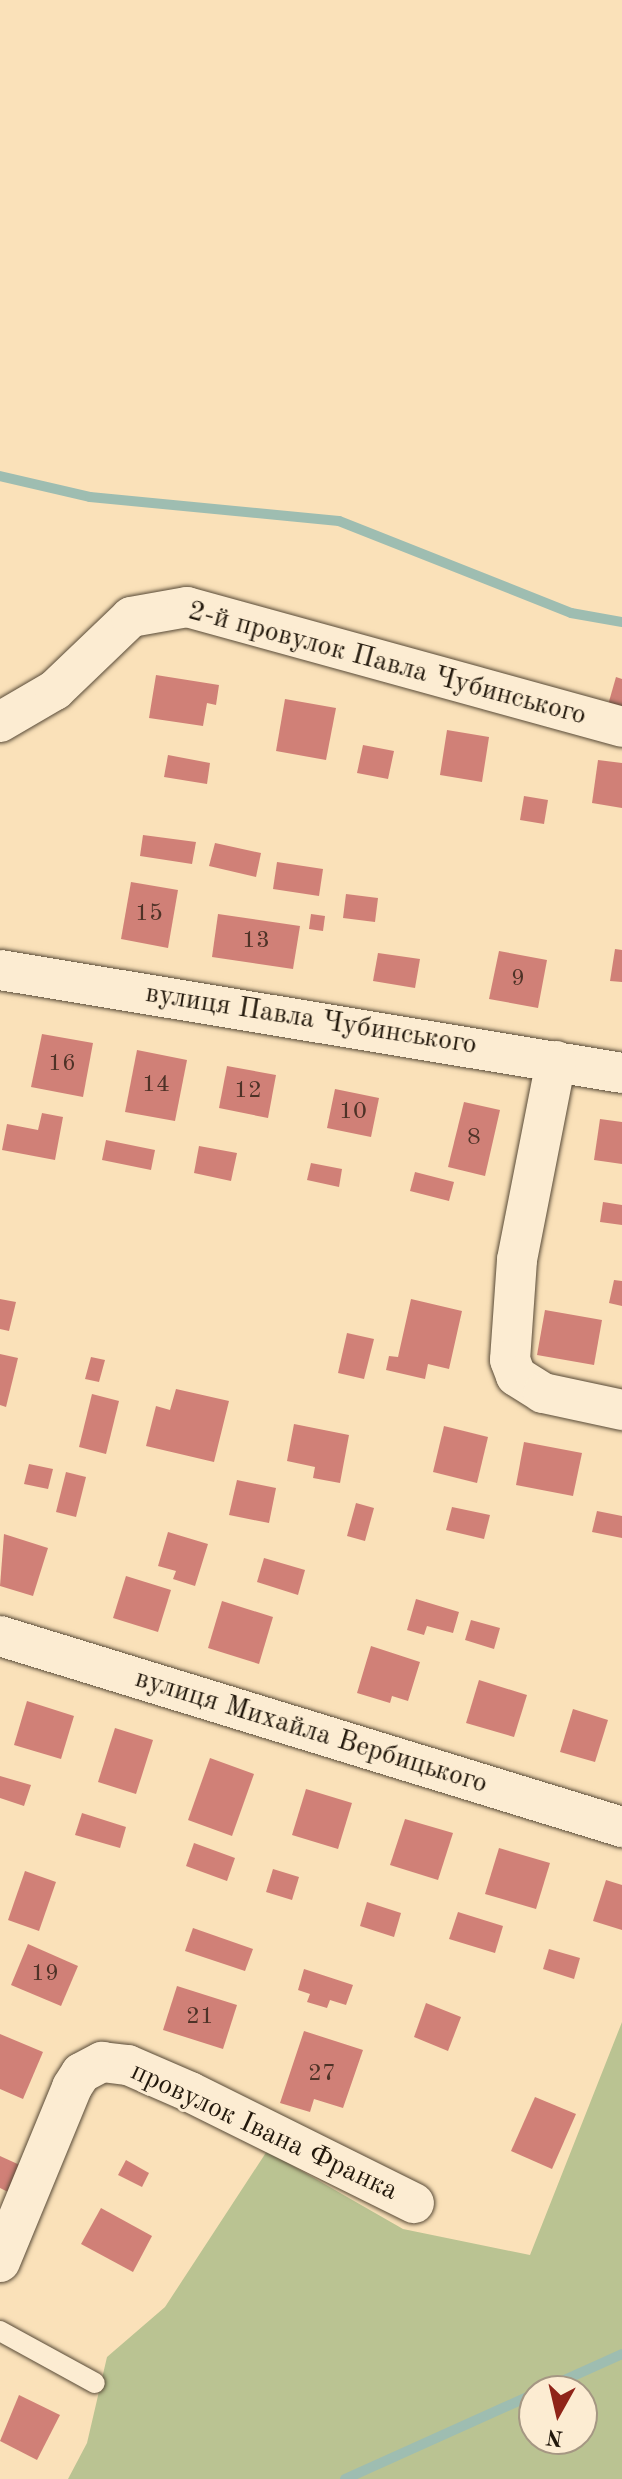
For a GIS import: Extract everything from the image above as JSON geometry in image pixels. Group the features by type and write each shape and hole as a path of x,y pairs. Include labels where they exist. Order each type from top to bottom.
{"street":[{"name":"2-й провулок Павла Чубинського","path":"0,722 55,690 131,617 187,607 622,727"},
{"name":"вулиця Павла Чубинського","path":"0,970 622,1073"},
{"path":"556,1061 517,1260 510,1360 516,1376 543,1393 622,1410"},
{"name":"вулиця Михайла Вербицького","path":"0,1636 622,1827"},
{"name":"провулок Івана Франка","path":"0,2262 72,2087 81,2073 102,2062 128,2065 190,2092 414,2203"}],"lane":[{"path":"0,2331 95,2383"}],"green space":[{"path":"622,2022 622,2479 68,2479 87,2443 107,2357 165,2307 267,2151 403,2229 530,2255"}],"building":[{"path":"156,675 219,685 216,705 207,703 203,726 149,718"},
{"path":"616,677 622,679 622,709 608,705"},
{"path":"285,699 336,708 326,760 276,751"},
{"path":"447,730 489,737 482,782 440,775"},
{"path":"363,745 394,751 388,779 357,773"},
{"path":"168,755 210,763 207,784 164,777"},
{"path":"598,760 622,763 622,808 592,803"},
{"path":"524,796 548,800 544,824 520,820"},
{"path":"143,835 196,842 192,864 140,856"},
{"path":"215,843 261,853 256,877 209,866"},
{"path":"277,862 323,869 319,896 273,889"},
{"path":"131,882 178,890 168,948 121,939"},
{"path":"346,894 378,898 375,922 343,918"},
{"path":"218,914 300,926 293,969 212,957"},
{"path":"311,914 325,916 323,931 309,929"},
{"path":"615,949 622,950 622,982 610,981"},
{"path":"499,951 547,960 538,1008 489,999"},
{"path":"378,953 420,959 415,988 373,981"},
{"path":"42,1034 93,1043 83,1097 31,1087"},
{"path":"137,1050 187,1060 175,1121 125,1112"},
{"path":"227,1066 276,1075 268,1118 219,1108"},
{"path":"335,1089 379,1098 371,1137 327,1128"},
{"path":"464,1102 500,1110 485,1176 448,1167"},
{"path":"42,1113 63,1117 55,1160 2,1150 7,1124 38,1130"},
{"path":"600,1119 622,1122 622,1164 594,1160"},
{"path":"106,1140 155,1150 151,1170 102,1160"},
{"path":"199,1146 237,1153 231,1181 194,1173"},
{"path":"311,1163 342,1169 339,1187 307,1180"},
{"path":"415,1172 454,1182 449,1201 410,1191"},
{"path":"603,1202 622,1205 622,1225 600,1222"},
{"path":"614,1280 622,1281 622,1306 609,1303"},
{"path":"0,1299 16,1302 9,1331 0,1329"},
{"path":"411,1299 462,1311 449,1369 428,1364 425,1379 386,1370 389,1356 398,1357"},
{"path":"545,1310 602,1320 594,1365 537,1355"},
{"path":"347,1333 374,1339 364,1379 338,1373"},
{"path":"0,1354 18,1358 6,1407 0,1405"},
{"path":"91,1357 105,1360 99,1382 85,1379"},
{"path":"176,1389 229,1401 214,1462 146,1446 156,1406 170,1410"},
{"path":"92,1394 119,1401 106,1454 79,1447"},
{"path":"294,1424 349,1435 340,1483 313,1478 315,1467 287,1461"},
{"path":"444,1426 488,1437 477,1483 433,1472"},
{"path":"524,1442 582,1453 573,1496 516,1485"},
{"path":"29,1464 53,1469 48,1489 24,1484"},
{"path":"66,1472 86,1477 76,1517 56,1512"},
{"path":"237,1480 276,1488 269,1523 229,1515"},
{"path":"356,1503 374,1508 365,1541 347,1536"},
{"path":"452,1507 490,1515 484,1539 446,1530"},
{"path":"597,1511 622,1516 622,1538 592,1532"},
{"path":"168,1532 208,1544 195,1586 173,1579 176,1571 158,1566"},
{"path":"4,1534 48,1548 33,1596 0,1586"},
{"path":"264,1558 305,1570 298,1595 257,1582"},
{"path":"126,1576 171,1590 158,1632 113,1618"},
{"path":"416,1599 459,1612 453,1633 427,1626 424,1635 407,1630"},
{"path":"222,1601 273,1617 259,1664 208,1648"},
{"path":"471,1620 500,1628 494,1649 465,1640"},
{"path":"371,1646 420,1662 408,1701 392,1696 390,1703 357,1693"},
{"path":"479,1680 527,1695 514,1737 466,1723"},
{"path":"27,1701 74,1716 61,1759 14,1745"},
{"path":"573,1709 608,1720 595,1762 560,1752"},
{"path":"115,1728 153,1740 136,1794 98,1782"},
{"path":"210,1758 254,1774 232,1836 188,1820"},
{"path":"0,1776 31,1785 24,1806 0,1798"},
{"path":"306,1789 352,1803 338,1849 292,1835"},
{"path":"82,1813 126,1827 120,1848 75,1835"},
{"path":"405,1819 453,1833 438,1880 390,1865"},
{"path":"194,1843 235,1858 227,1881 186,1866"},
{"path":"499,1848 550,1863 536,1909 485,1894"},
{"path":"273,1869 299,1877 292,1900 266,1892"},
{"path":"25,1871 56,1882 39,1931 8,1920"},
{"path":"606,1880 622,1885 622,1930 593,1921"},
{"path":"367,1902 401,1913 394,1937 360,1926"},
{"path":"458,1912 503,1926 495,1953 449,1939"},
{"path":"193,1928 253,1949 245,1971 185,1951"},
{"path":"28,1944 78,1966 61,2006 11,1985"},
{"path":"549,1949 580,1958 574,1979 543,1969"},
{"path":"304,1969 353,1985 346,2005 330,2000 327,2008 307,2002 310,1994 298,1990"},
{"path":"177,1986 237,2005 223,2049 163,2030"},
{"path":"426,2003 461,2017 448,2051 414,2037"},
{"path":"304,2031 363,2050 343,2108 314,2099 310,2112 280,2103"},
{"path":"0,2034 43,2052 23,2099 0,2089"},
{"path":"535,2097 576,2114 552,2169 511,2151"},
{"path":"0,2156 22,2166 10,2193 0,2188"},
{"path":"126,2160 149,2173 142,2187 118,2175"},
{"path":"101,2208 152,2236 133,2272 81,2244"},
{"path":"19,2395 60,2415 37,2460 0,2441"}],"waterway":[{"path":"0,476 90,497 339,521 571,613 622,622"},
{"path":"575,2375 622,2354"},
{"path":"345,2479 518,2401"}]}
